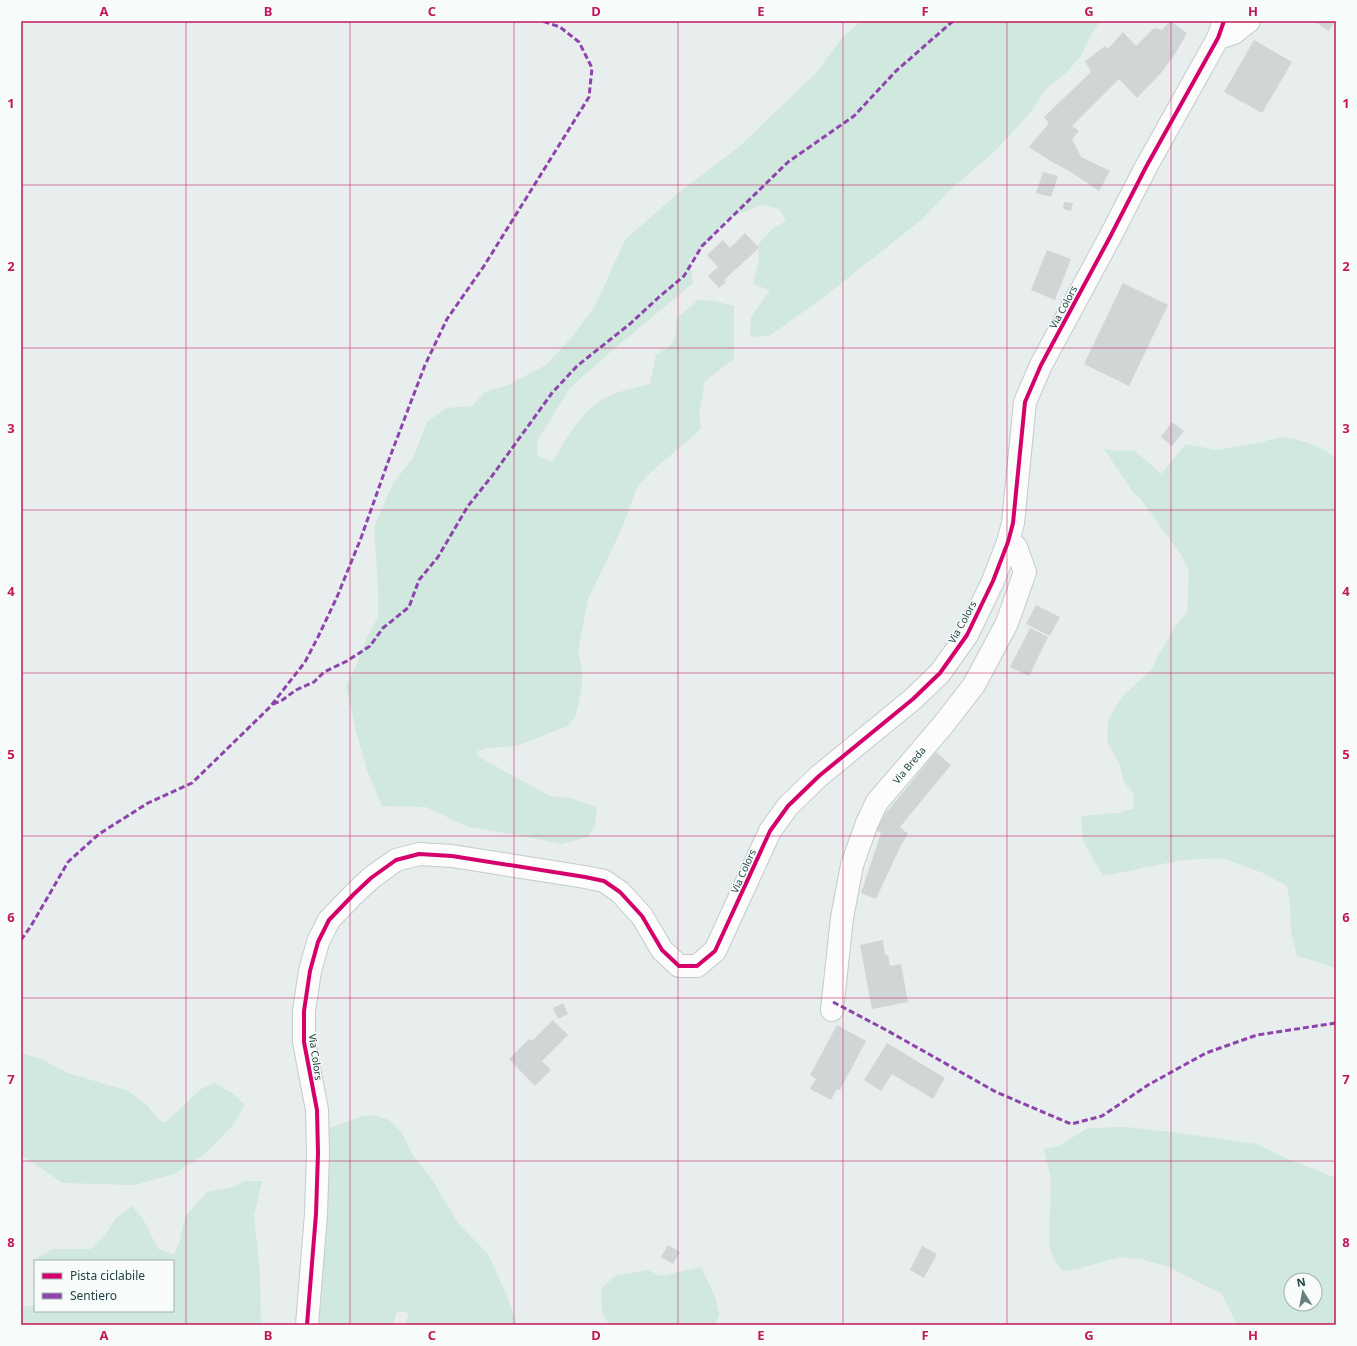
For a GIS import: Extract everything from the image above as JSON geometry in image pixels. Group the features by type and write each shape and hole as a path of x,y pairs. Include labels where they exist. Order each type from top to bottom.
{"street":[{"path":"1221,29 1234,33 1249,21"},
{"name":"Via Colors","path":"307,1325 316,1214 318,1152 317,1110 304,1042 304,1011 310,971 318,942 329,920 353,895 396,860 419,854 452,856 521,866 604,881 620,892 642,916 662,950 679,966 697,966 715,951 770,832 788,806 819,776 913,699 940,672 967,635 993,581 1008,542 1013,523 1025,402 1041,364 1221,29"},
{"name":"Via Breda","path":"832,1010 842,918 852,865 867,823 878,802 943,725 974,685 1007,623 1024,572 1016,547 1008,542"}],"green space":[{"path":"861,21 1100,21 1090,36 1081,56 1066,73 1045,90 1029,114 995,151 950,190 921,220 824,297 769,336 750,337 751,317 770,290 753,284 758,264 759,248 757,246 772,229 786,221 780,209 761,205 725,220 705,246 689,260 693,283 570,388 537,441 538,456 552,462 574,428 595,404 614,394 650,384 656,355 668,348 674,341 676,319 698,300 713,301 734,306 734,359 705,381 699,413 701,429 651,472 637,487 623,526 588,599 578,651 582,671 582,687 576,715 568,726 516,746 486,748 476,752 479,757 550,796 570,798 597,807 595,825 588,837 561,844 468,827 426,807 382,806 367,770 357,735 346,686 357,664 367,637 378,617 378,586 374,528 392,485 413,458 427,422 446,408 472,406 485,392 508,385 546,365 573,336 596,304 625,240 677,194 740,146 816,73 842,38"},
{"path":"1280,437 1310,443 1336,458 1336,968 1297,956 1291,931 1290,906 1287,886 1263,873 1222,858 1182,860 1103,876 1083,841 1081,816 1117,813 1133,809 1134,794 1124,782 1119,763 1107,741 1108,720 1122,697 1153,668 1158,656 1175,627 1187,612 1189,571 1182,556 1139,497 1133,492 1104,449 1121,451 1134,450 1161,474 1186,444 1216,450 1262,442"},
{"path":"21,1053 41,1059 68,1073 128,1091 147,1105 159,1120 165,1123 201,1089 215,1083 232,1093 245,1105 233,1125 205,1154 174,1174 135,1185 63,1183 21,1155"},
{"path":"373,1115 389,1120 402,1133 412,1154 433,1181 458,1223 488,1254 507,1296 517,1325 405,1325 409,1313 397,1311 393,1325 316,1325 327,1129 360,1117"},
{"path":"1126,1127 1171,1132 1257,1144 1281,1156 1336,1178 1336,1325 1237,1325 1222,1294 1169,1267 1140,1259 1120,1257 1081,1268 1063,1271 1053,1259 1049,1243 1051,1180 1044,1149 1059,1146 1088,1128"},
{"path":"245,1181 262,1181 254,1216 260,1272 261,1325 21,1325 22,1307 34,1305 34,1312 174,1312 174,1260 35,1259 53,1249 91,1249 105,1235 116,1218 132,1206 143,1219 158,1249 174,1254 180,1241 185,1217 207,1192 233,1187"},
{"path":"701,1267 715,1297 719,1314 715,1325 609,1325 602,1311 601,1289 615,1276 648,1270 660,1276"}],"building":[{"path":"1170,21 1187,33 1175,54 1160,74 1137,98 1119,79 1072,126 1079,131 1072,139 1081,157 1110,171 1099,191 1029,147 1049,123 1044,117 1091,72 1085,61 1105,46 1108,49 1123,32 1136,46 1154,28 1162,30"},
{"path":"1314,21 1335,21 1329,31"},
{"path":"1254,40 1292,62 1262,113 1224,92"},
{"path":"1043,172 1058,176 1051,197 1036,193"},
{"path":"1064,202 1073,203 1071,211 1063,209"},
{"path":"745,233 759,248 724,280 726,282 719,288 708,276 718,267 707,255 723,240 730,248"},
{"path":"1047,250 1071,259 1055,300 1031,290"},
{"path":"1123,283 1168,305 1129,386 1084,364"},
{"path":"1172,422 1184,431 1172,446 1161,437"},
{"path":"1036,605 1060,617 1050,636 1026,624"},
{"path":"1030,628 1048,637 1029,676 1010,667"},
{"path":"936,752 951,765 900,827 908,834 901,845 876,899 861,893 881,833 875,830 885,814"},
{"path":"883,940 885,955 888,955 890,966 901,964 908,1002 872,1009 860,945"},
{"path":"563,1003 568,1014 558,1019 553,1008"},
{"path":"553,1020 568,1035 542,1061 551,1070 535,1086 509,1059 529,1039 532,1041"},
{"path":"837,1025 866,1041 840,1090 837,1089 831,1100 810,1089 816,1079 810,1075"},
{"path":"887,1043 945,1078 933,1099 892,1074 881,1091 864,1080"},
{"path":"668,1245 680,1252 673,1264 661,1257"},
{"path":"922,1246 937,1254 924,1278 910,1270"}],"marked path":[{"path":"21,940 31,926 68,862 99,834 148,803 192,783 270,707 305,662 337,597 361,538 425,365 447,319 484,266 589,97 592,68 579,42 560,27 542,21"},
{"path":"273,704 281,701 296,690 314,682 324,672 347,661 370,646 383,628 409,607 419,580 438,557 468,506 492,476 552,393 577,366 631,323 684,276 702,246 788,162 854,116 896,71 953,21"},
{"path":"833,1002 996,1092 1071,1124 1102,1116 1148,1085 1206,1053 1257,1035 1336,1023"}],"cycle path":[{"path":"307,1325 316,1214 318,1153 317,1110 304,1042 304,1011 310,971 318,942 329,920 371,878 396,860 419,854 452,856 604,881 620,892 642,916 662,950 679,966 697,966 715,951 770,831 788,806 819,776 913,699 940,673 967,635 993,581 1008,542 1013,523 1025,402 1041,365 1146,167 1218,38 1224,21"}]}
